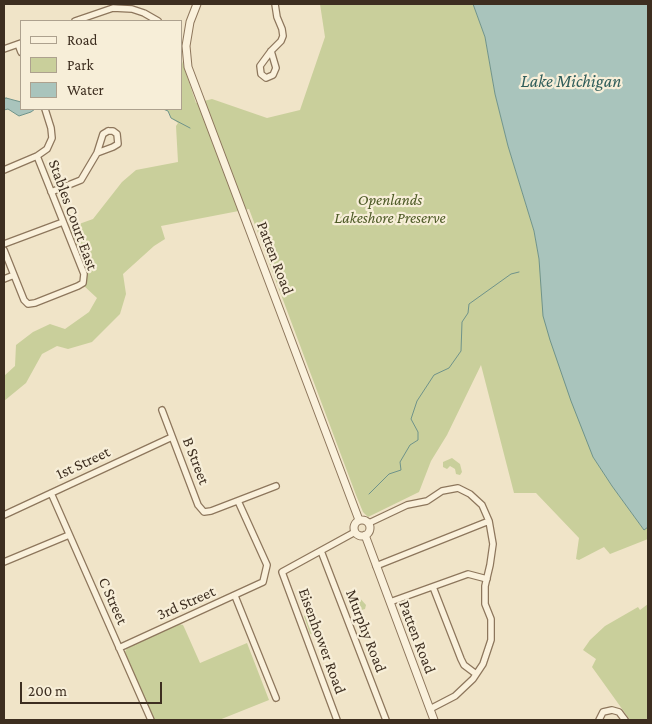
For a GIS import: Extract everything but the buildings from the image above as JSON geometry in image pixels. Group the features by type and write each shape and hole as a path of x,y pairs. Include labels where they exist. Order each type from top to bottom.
{"street":[{"name":"Patten Road","path":"197,4 183,44 188,67 359,520"},
{"path":"271,51 281,41 283,36 275,4"},
{"path":"78,20 106,9 127,6 156,20"},
{"path":"4,49 20,43"},
{"path":"4,170 37,156 47,149 51,142 51,128 46,112"},
{"path":"51,192 81,180 98,153"},
{"name":"Stables Court East","path":"14,275 22,296 28,304 78,286 84,279 82,269 37,156"},
{"path":"4,244 64,222"},
{"path":"4,250 14,275 4,279"},
{"name":"B Street","path":"162,410 201,510 204,512 211,511 238,501"},
{"name":"1st Street","path":"4,514 172,437"},
{"path":"238,501 276,486"},
{"path":"369,523 407,506 427,501 442,491 458,488 470,494 482,505 490,521 493,544 485,586 485,604 491,619 491,640 484,664 455,696 430,709"},
{"name":"C Street","path":"51,493 151,720"},
{"name":"3rd Street","path":"119,648 263,582 267,566 238,501"},
{"path":"355,532 354,524 359,520 369,523"},
{"path":"376,566 490,521"},
{"path":"355,532 358,535 365,535 370,531 369,523"},
{"path":"320,551 355,532"},
{"path":"4,562 69,535"},
{"name":"Patten Road","path":"365,535 434,720"},
{"name":"Eisenhower Road","path":"320,551 282,572 337,720"},
{"name":"Murphy Road","path":"320,551 386,720"},
{"path":"390,602 468,574 487,579"},
{"path":"433,587 461,659 464,665 476,674"},
{"path":"235,596 276,698"},
{"path":"599,720 603,712 612,710 619,712 625,720"}],"green space":[{"name":"Openlands Lakeshore Preserve","path":"320,4 473,4 485,37 495,94 508,146 534,231 539,259 593,457 644,530 648,527 648,539 610,554 604,547 579,560 576,559 579,538 536,493 514,493 481,365 447,435 431,461 419,492 368,517 363,512 356,495 249,209 161,226 165,239 154,246 123,274 126,294 120,314 92,342 68,349 57,346 42,354 26,383 4,401 4,376 15,366 16,345 33,332 50,324 65,329 89,312 97,298 83,285 86,276 68,228 93,219 122,182 136,170 178,162 176,126 178,123 171,118 166,110 182,110 182,61 196,103 212,99 267,118 300,110 325,37"},
{"path":"452,458 460,464 462,472 460,475 456,474 455,469 450,466 447,469 443,467 443,462"},
{"path":"356,596 366,605 365,609 358,611 351,599"},
{"path":"648,604 648,720 630,720 592,667 596,659 583,650 590,640 605,626 638,607 640,610"},
{"path":"315,612 321,630 310,634 304,616"},
{"path":"179,624 183,625 200,663 247,643 269,700 219,720 153,720 125,652 127,648"}],"water":[{"name":"Lake Michigan","path":"473,4 648,4 648,527 644,530 593,457 550,340 543,316 539,259 534,231 508,146 495,94 485,37"},
{"path":"4,99 20,102 20,110 34,110 19,116 8,109 4,110"}],"waterway":[{"path":"166,110 171,118 190,128"},
{"path":"369,494 389,474 401,470 400,462 410,445 418,440 418,432 411,419 417,401 434,375 449,368 461,351 462,322 468,313 469,304 511,274 519,272"}]}
